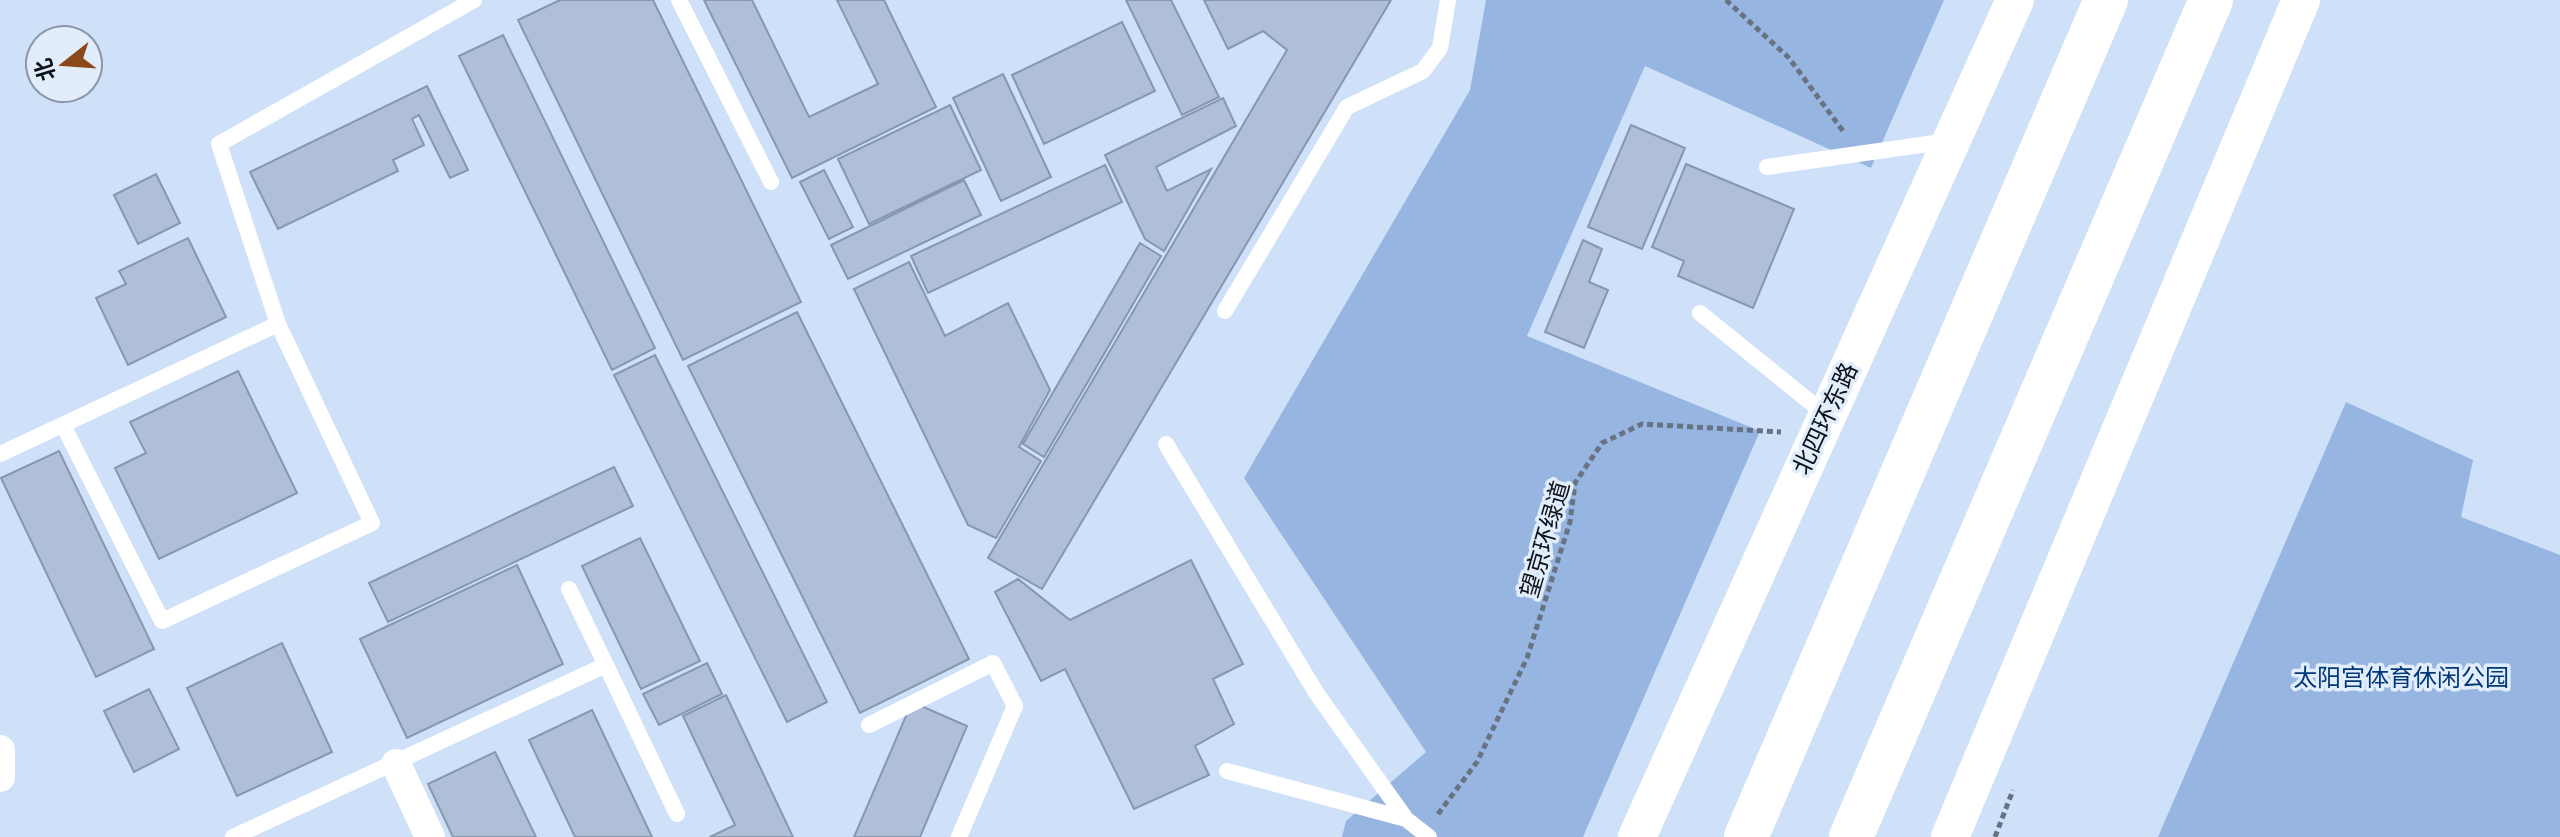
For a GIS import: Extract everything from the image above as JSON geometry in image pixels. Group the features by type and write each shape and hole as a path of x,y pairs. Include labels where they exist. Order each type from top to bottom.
{"highway":[{"path":"1746,837 2106,0"},
{"path":"1851,837 2211,0"}],"street":[{"name":"北四环东路","path":"1637,837 1821,424 1954,141 2015,0"},
{"path":"1950,837 2301,0"},
{"path":"0,750 0,777"},
{"path":"396,764 430,837"}],"lane":[{"path":"63,425 162,621 372,523 278,324 219,144 474,0"},
{"path":"679,0 771,182"},
{"path":"1225,311 1347,107 1423,71 1440,48 1448,0"},
{"path":"1767,167 1954,141"},
{"path":"1700,313 1821,424"},
{"path":"0,454 278,324"},
{"path":"1166,444 1317,694 1406,819 1426,835"},
{"path":"569,589 677,814"},
{"path":"869,725 993,663 1015,706 959,837"},
{"path":"233,837 606,665"},
{"path":"1227,771 1406,819"}],"path":[{"path":"1726,0 1789,58 1861,154"},
{"name":"望京环绿道","path":"1426,835 1477,762 1527,658 1570,522 1575,483 1602,443 1642,424 1821,424"}],"green space":[{"path":"1486,0 1944,0 1871,168 1645,66 1527,336 1760,431 1583,837 1342,837 1346,821 1426,752 1244,478 1470,90"},
{"name":"太阳宫体育休闲公园","path":"2346,402 2473,460 2461,517 2560,555 2560,837 2158,837"}],"building":[{"path":"560,0 653,0 801,302 683,360 518,20"},
{"path":"704,0 752,0 809,117 878,84 837,0 884,0 936,107 792,178"},
{"path":"1126,0 1171,0 1219,97 1182,115"},
{"path":"1204,0 1391,0 1042,589 988,558 1287,50 1263,31 1228,49"},
{"path":"1122,22 1155,91 1044,144 1012,75"},
{"path":"503,35 655,348 612,370 459,56"},
{"path":"1003,74 1051,177 1001,201 953,98"},
{"path":"427,86 468,170 450,178 419,115 412,119 424,145 393,160 398,171 278,229 250,172"},
{"path":"1223,98 1236,126 1156,167 1167,191 1211,169 1164,251 1145,239 1105,155"},
{"path":"950,105 981,170 869,224 838,159"},
{"path":"1631,125 1685,148 1642,249 1588,227"},
{"path":"1686,164 1794,209 1753,308 1678,276 1684,261 1652,247"},
{"path":"1105,165 1122,202 928,293 911,256"},
{"path":"824,170 853,227 829,239 800,182"},
{"path":"156,174 180,223 138,244 114,195"},
{"path":"964,180 981,215 848,279 831,245"},
{"path":"188,238 226,317 128,365 96,298 126,284 119,271"},
{"path":"1583,240 1602,249 1589,282 1608,290 1584,348 1545,332"},
{"path":"1140,243 1161,256 1044,457 1023,444"},
{"path":"909,262 945,336 1008,303 1050,390 1019,447 1041,461 996,538 968,525 854,289"},
{"path":"797,312 969,659 860,713 688,366"},
{"path":"655,355 827,702 787,722 614,375"},
{"path":"238,371 297,493 159,559 115,468 146,453 130,422"},
{"path":"59,451 154,649 96,677 1,478"},
{"path":"614,467 633,506 388,622 369,583"},
{"path":"640,538 700,661 641,689 582,566"},
{"path":"1191,560 1243,664 1213,679 1234,724 1195,746 1209,775 1134,809 1065,669 1041,681 995,592 1018,579 1070,620"},
{"path":"517,565 563,664 407,738 360,639"},
{"path":"282,643 332,752 237,796 187,688"},
{"path":"707,663 722,694 659,725 643,694"},
{"path":"149,689 179,749 134,772 104,711"},
{"path":"726,695 793,837 710,837 735,825 683,716"},
{"path":"912,702 967,726 920,837 854,837"},
{"path":"592,710 652,837 575,837 529,740"},
{"path":"495,752 536,837 453,837 428,784"}]}
